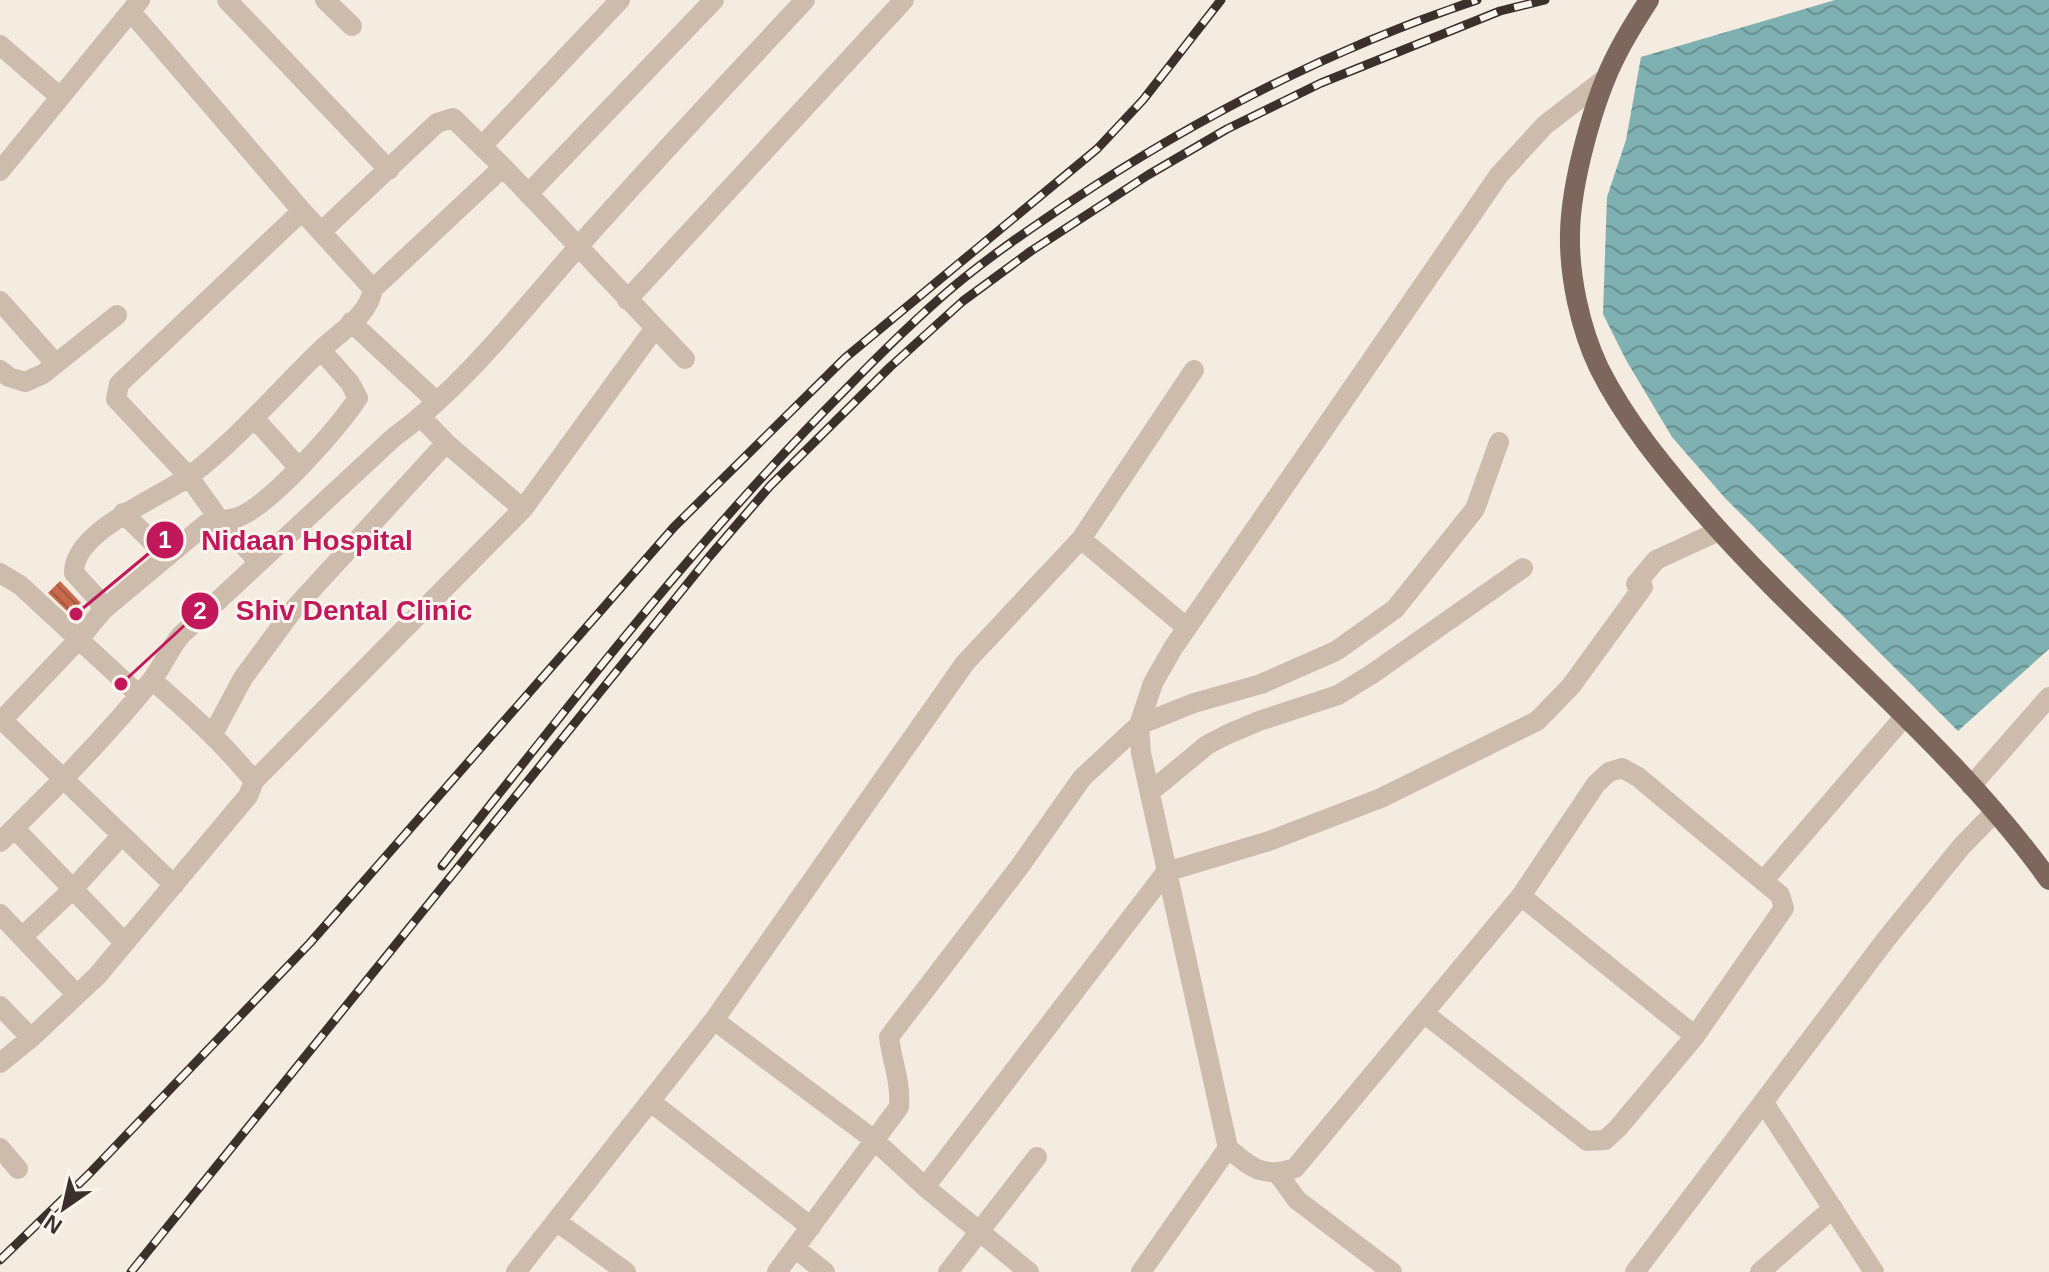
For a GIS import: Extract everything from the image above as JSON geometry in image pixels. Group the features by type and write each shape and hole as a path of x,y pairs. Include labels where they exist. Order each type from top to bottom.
{"main road":[{"path":"1649,0 1617,53 1606,78 1576,185 1570,232 1574,277 1583,324 1599,367 1665,469 1719,531 1971,786 2049,880"}],"street":[{"path":"227,0 389,170"},
{"path":"325,0 352,26"},
{"path":"482,146 620,0"},
{"path":"528,194 714,0"},
{"path":"125,943 73,889 7,835 63,779 145,688 181,635 393,438 421,417 475,367 579,246 805,0"},
{"path":"627,300 904,0"},
{"path":"2,165 136,6 302,211 373,289"},
{"path":"0,45 59,96"},
{"path":"1425,1014 1587,1141 1605,1140 1695,1036 1784,908 1780,895 1638,777 1622,768 1609,772 1596,784 1521,896 1295,1168 1278,1174 1259,1171 1228,1148 1166,872 1139,725 1153,683 1186,627 1499,175 1545,125 1606,78"},
{"path":"322,231 437,123 453,118 685,359"},
{"path":"103,610 97,598 74,573 74,562 80,552 123,513 189,477 255,419 321,350 364,311 372,300 373,289 503,167"},
{"path":"259,562 219,519 189,477 116,399 119,384 302,211"},
{"path":"0,301 56,364"},
{"path":"0,370 9,377 25,382 56,364 117,315"},
{"path":"351,322 437,402"},
{"path":"0,1063 77,995 125,943 248,796 254,781 523,509 655,328"},
{"path":"174,885 1,720 103,610 206,524 219,519 238,518 254,509 299,468 358,398 350,383 321,350"},
{"path":"516,1272 714,1020 965,663 1081,539 1194,370"},
{"path":"421,417 446,443 523,509"},
{"path":"255,419 299,468"},
{"path":"777,1272 899,1107 901,1087 889,1037 1020,866 1082,778 1139,725 1194,703 1261,684 1336,651 1395,609 1475,509 1499,442"},
{"path":"213,734 243,678 285,619 446,443"},
{"path":"123,513 167,556"},
{"path":"925,1187 1166,872 1269,841 1368,803 1537,721 1571,686 1656,560 1719,531"},
{"path":"1081,539 1186,627"},
{"path":"1146,772 1259,721 1338,695 1523,568"},
{"path":"0,573 20,585 79,639 213,734 254,781"},
{"path":"1971,786 2049,697"},
{"path":"1764,880 1904,717"},
{"path":"1635,1272 1887,938 1961,847 1995,812"},
{"path":"22,937 73,889 122,835"},
{"path":"1521,896 1695,1036"},
{"path":"0,914 77,995"},
{"path":"0,1006 31,1038"},
{"path":"714,1020 873,1139 925,1187 1029,1272"},
{"path":"651,1102 811,1227"},
{"path":"1764,1103 1874,1272"},
{"path":"0,1148 18,1169"},
{"path":"1141,1272 1228,1148"},
{"path":"948,1272 1037,1157"},
{"path":"1278,1174 1297,1200 1392,1272"},
{"path":"1760,1272 1833,1208"},
{"path":"556,1221 626,1272"},
{"path":"795,1248 825,1272"}],"water":[{"path":"1835,0 2049,0 2049,649 1958,731 1725,498 1672,437 1626,360 1603,314 1607,197 1626,140 1641,57"}],"building":[{"path":"60,581 81,603 68,612 48,593"}],"railway":[{"path":"0,1260 88,1175 310,943 674,527 845,358 1097,149 1143,100 1221,0"},
{"path":"442,866 636,623 737,505 869,365 953,287 1070,202 1216,114 1370,40 1477,0"},
{"path":"131,1272 709,557 770,486 890,367 963,301 1031,251 1148,175 1227,129 1321,83 1500,11 1545,0"}],"place":[{"name":"Nidaan Hospital","path":"76,614"},
{"name":"Shiv Dental Clinic","path":"121,684"}]}
